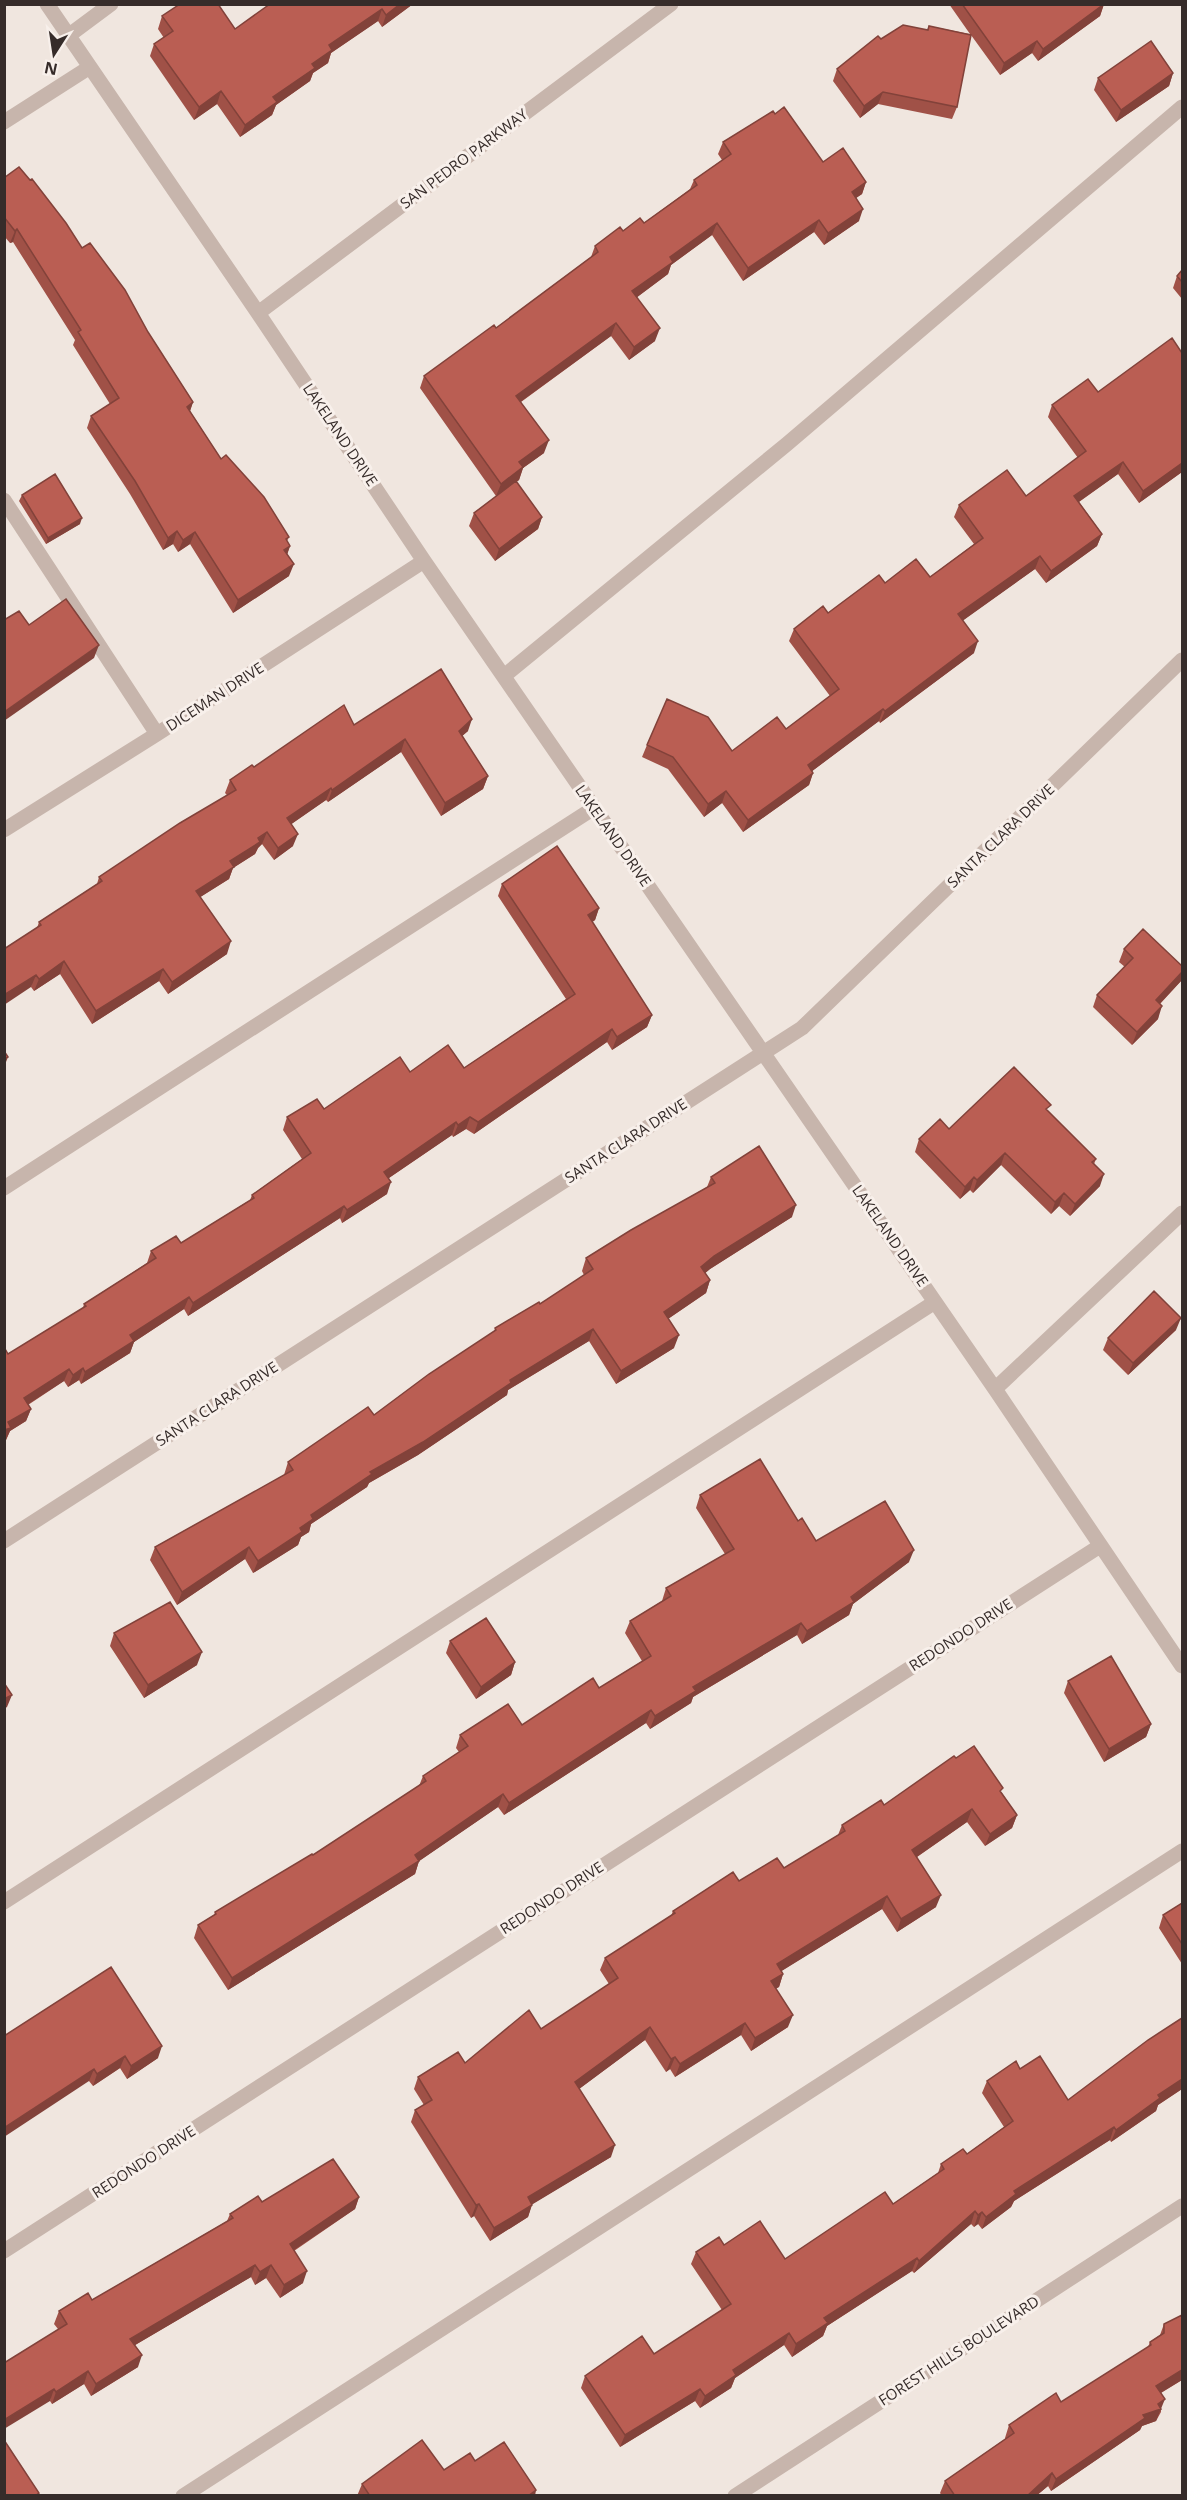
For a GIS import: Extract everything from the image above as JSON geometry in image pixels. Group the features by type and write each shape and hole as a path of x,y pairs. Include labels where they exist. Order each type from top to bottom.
{"street":[{"name":"LAKELAND DRIVE","path":"46,4 258,313 424,561 764,1052 1182,1666"},
{"path":"68,36 111,4"},
{"name":"SAN PEDRO PARKWAY","path":"258,313 671,4"},
{"path":"4,122 90,68"},
{"path":"504,676 787,444 1182,107"},
{"path":"4,501 157,734"},
{"name":"DICEMAN DRIVE","path":"4,830 424,561"},
{"name":"SANTA CLARA DRIVE","path":"4,1542 802,1028 1182,660"},
{"path":"4,1188 594,808"},
{"path":"995,1389 1182,1213"},
{"path":"4,1902 935,1302"},
{"name":"REDONDO DRIVE","path":"4,2252 1100,1545"},
{"path":"183,2496 1182,1851"},
{"name":"FOREST HILLS BOULEVARD","path":"735,2496 1182,2206"}],"building":[{"path":"180,4 218,4 235,29 270,4 400,4 386,15 382,9 329,45 332,50 312,64 315,68 273,97 277,102 245,125 221,91 199,107 154,44 173,31 162,16"},
{"path":"962,4 1104,4 1043,49 1037,41 1004,63"},
{"path":"903,25 928,30 929,26 971,35 957,107 883,92 864,106 837,69 878,36 881,39"},
{"path":"1151,41 1173,73 1121,110 1098,78"},
{"path":"784,107 823,162 843,148 866,182 852,192 863,209 828,233 819,220 748,268 717,223 670,257 673,262 632,291 660,328 634,347 616,323 516,396 549,440 519,462 523,467 501,484 424,376 494,325 496,328 598,252 595,246 620,227 623,231 640,218 644,223 697,185 694,180 731,154 723,142 773,111 775,114"},
{"path":"19,167 30,180 32,179 82,248 90,243 125,290 148,332 193,402 187,407 221,459 226,455 264,497 289,537 286,539 290,546 284,550 294,564 238,600 195,532 183,540 177,531 168,538 135,481 91,416 119,398 78,332 81,330 17,229 15,231 4,217 4,178"},
{"path":"1182,270 1182,282 1177,276"},
{"path":"1172,338 1182,353 1182,463 1143,491 1123,462 1074,496 1102,534 1051,571 1040,556 958,614 978,641 808,765 813,773 748,820 726,791 708,804 673,757 647,745 667,699 708,717 732,751 777,717 786,729 839,689 794,629 823,606 828,613 879,575 885,583 916,559 930,577 983,538 959,505 1007,470 1026,496 1086,451 1052,405 1088,379 1098,392"},
{"path":"55,474 82,518 48,538 22,495"},
{"path":"516,481 542,517 499,549 474,513"},
{"path":"66,599 99,645 4,712 4,620 19,611 29,625"},
{"path":"441,669 472,719 459,731 488,776 445,803 405,739 287,818 298,834 278,848 267,832 258,838 260,842 230,861 234,867 196,891 231,941 172,982 163,969 96,1011 64,961 39,979 36,975 4,995 4,949 41,925 39,922 102,881 99,877 180,823 236,790 230,780 252,765 254,767 344,705 354,725"},
{"path":"557,846 599,908 588,915 652,1015 617,1037 612,1029 478,1122 470,1117 458,1125 456,1122 384,1172 391,1182 347,1210 344,1206 193,1303 189,1297 130,1335 134,1341 85,1372 83,1368 73,1375 69,1369 24,1398 31,1409 8,1422 11,1428 4,1430 4,1347 8,1354 86,1306 84,1304 156,1258 151,1251 176,1236 181,1243 254,1198 252,1195 311,1153 287,1117 317,1099 324,1109 400,1057 410,1072 448,1045 464,1068 575,994 502,884"},
{"path":"1143,929 1182,966 1182,972 1156,1000 1162,1006 1137,1032 1097,995 1133,958 1124,949"},
{"path":"1014,1067 1051,1105 1046,1109 1096,1159 1092,1162 1104,1174 1075,1204 1064,1193 1055,1202 1005,1153 977,1180 974,1177 965,1187 919,1139 940,1119 949,1129"},
{"path":"759,1146 796,1205 714,1256 701,1267 710,1280 664,1312 679,1335 621,1371 593,1329 510,1380 511,1383 423,1442 370,1472 372,1474 311,1515 313,1519 300,1528 302,1532 258,1561 249,1547 182,1592 155,1547 293,1470 288,1462 368,1407 374,1415 429,1374 496,1330 495,1328 539,1302 540,1304 593,1269 586,1258 715,1183 711,1177"},
{"path":"1154,1291 1181,1318 1133,1363 1108,1338"},
{"path":"760,1459 798,1521 802,1518 816,1541 885,1501 914,1550 851,1597 854,1602 807,1631 801,1623 693,1687 696,1691 655,1716 651,1710 509,1803 503,1794 415,1855 419,1861 232,1978 198,1925 216,1914 215,1912 313,1855 426,1781 423,1776 468,1746 460,1735 508,1704 522,1725 593,1678 599,1688 651,1656 630,1621 671,1596 666,1588 734,1549 700,1495"},
{"path":"170,1602 202,1652 148,1685 114,1633"},
{"path":"486,1618 515,1662 481,1687 450,1641"},
{"path":"1111,1656 1151,1724 1109,1749 1068,1681"},
{"path":"4,1683 12,1695 4,1699"},
{"path":"974,1746 1003,1788 1000,1791 1017,1815 990,1834 972,1809 912,1850 941,1895 901,1919 887,1896 777,1964 783,1974 771,1981 793,2015 755,2038 745,2023 680,2064 675,2057 671,2059 650,2027 575,2082 615,2145 528,2197 532,2205 494,2228 479,2204 476,2205 415,2110 432,2100 418,2077 458,2052 465,2063 529,2010 541,2029 618,1978 605,1958 675,1913 673,1911 733,1872 739,1881 777,1858 784,1868 845,1831 842,1825 881,1800 884,1805 954,1756 956,1758"},
{"path":"1182,1903 1182,1944 1163,1915"},
{"path":"111,1967 162,2046 131,2066 125,2056 97,2074 94,2069 4,2128 4,2036"},
{"path":"1182,2018 1182,2079 1158,2095 1160,2098 1116,2130 1114,2127 1014,2191 1016,2194 986,2217 982,2212 978,2215 975,2211 919,2261 917,2258 824,2318 828,2323 796,2344 789,2333 733,2370 736,2375 705,2396 700,2389 625,2435 585,2376 642,2336 654,2354 731,2304 696,2252 719,2237 724,2245 760,2221 785,2259 885,2192 893,2204 944,2169 941,2164 963,2149 967,2154 1013,2121 987,2081 1016,2061 1020,2069 1040,2056 1068,2100 1148,2040"},
{"path":"333,2159 359,2197 290,2244 307,2271 284,2285 271,2265 260,2272 255,2265 130,2339 142,2355 96,2384 88,2371 56,2392 54,2389 4,2420 4,2363 67,2324 59,2311 88,2293 92,2300 233,2218 230,2214 258,2196 262,2202"},
{"path":"1182,2315 1182,2370 1156,2386 1165,2399 1158,2404 1161,2409 1143,2415 1145,2418 1056,2479 1052,2473 1027,2496 955,2496 945,2481 1014,2433 1009,2425 1056,2393 1061,2402 1151,2345 1150,2342 1164,2333 1164,2324"},
{"path":"4,2440 39,2493 35,2496 4,2496"},
{"path":"422,2440 444,2470 470,2453 475,2461 504,2442 536,2490 528,2496 370,2496 362,2484"}]}
